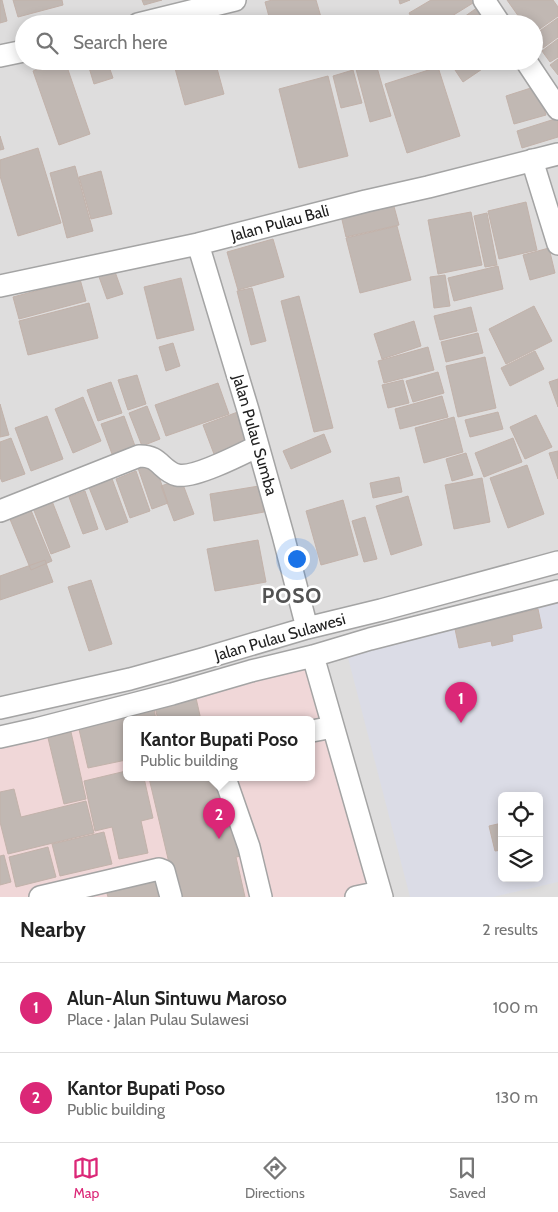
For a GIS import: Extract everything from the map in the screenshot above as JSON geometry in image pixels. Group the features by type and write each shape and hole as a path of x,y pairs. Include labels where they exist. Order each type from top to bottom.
{"street":[{"path":"174,15 235,0"},
{"path":"484,0 494,15"},
{"path":"0,56 15,53"},
{"path":"532,70 558,109"},
{"name":"Jalan Pulau Bali","path":"0,286 198,244 558,154"},
{"path":"532,160 558,244"},
{"name":"Jalan Pulau Sumba","path":"198,244 258,446 307,628"},
{"path":"0,511 139,456 153,458 172,473 178,476 185,476 210,468 258,446"},
{"name":"Jalan Pulau Sulawesi","path":"0,708 130,679 202,660 307,628 558,562"},
{"path":"495,579 504,605"},
{"name":"Jalan Pulau Sulawesi","path":"0,737 154,699 251,671 558,590"},
{"path":"313,656 381,894 356,897"},
{"path":"315,730 333,727"},
{"path":"226,781 249,847 261,897"},
{"path":"40,897 159,869 164,871 171,897"}],"shaded area":[{"name":"POSO","path":"0,0 558,0 558,897 0,897"},
{"path":"558,598 558,882 493,897 410,897 346,650"},
{"path":"305,661 373,897 0,897 0,737"}],"building":[{"path":"0,0 2,0 7,21 0,23"},
{"path":"13,0 62,0 63,5 26,15 17,15"},
{"path":"142,0 162,0 144,5"},
{"path":"272,0 316,0 320,15 269,15 265,2"},
{"path":"399,0 410,0 400,4"},
{"path":"431,0 471,0 473,3 454,15 410,15 409,13"},
{"path":"507,0 553,0 558,7 558,16 543,27 543,15 518,15"},
{"path":"481,5 488,15 467,15"},
{"path":"558,18 558,37 543,48 543,29"},
{"path":"558,39 558,57 550,62 543,50"},
{"path":"558,59 558,75 550,65"},
{"path":"68,70 90,134 59,145 33,71"},
{"path":"90,70 110,70 113,78 94,84"},
{"path":"175,70 217,70 224,94 185,105"},
{"path":"353,70 362,103 341,108 333,76"},
{"path":"356,70 378,70 391,116 370,122"},
{"path":"429,70 439,70 460,136 407,153 385,84"},
{"path":"455,70 481,70 463,82"},
{"path":"328,76 348,156 299,168 279,89"},
{"path":"537,86 546,115 514,124 506,96"},
{"path":"558,118 558,137 522,148 517,131"},
{"path":"0,136 4,149 0,150"},
{"path":"38,148 61,223 18,236 0,176 0,160"},
{"path":"75,166 93,231 67,238 50,173"},
{"path":"101,171 112,214 91,219 79,177"},
{"path":"392,199 399,225 346,237 340,211"},
{"path":"526,202 537,250 499,259 488,211"},
{"path":"471,212 482,265 438,274 428,220"},
{"path":"487,213 497,265 485,267 474,216"},
{"path":"397,226 411,280 360,293 346,238"},
{"path":"273,239 284,277 238,290 227,252"},
{"path":"549,248 555,273 530,280 523,255"},
{"path":"498,266 503,289 454,301 448,278"},
{"path":"114,269 123,294 107,299 98,274"},
{"path":"445,275 450,306 434,308 430,277"},
{"path":"181,278 194,330 157,339 144,287"},
{"path":"80,279 86,301 19,319 13,297"},
{"path":"252,288 266,341 251,345 237,291"},
{"path":"299,296 333,428 314,432 281,301"},
{"path":"89,303 98,338 28,355 19,321"},
{"path":"534,306 552,341 506,364 489,329"},
{"path":"471,307 477,331 440,340 434,316"},
{"path":"414,321 421,346 382,359 374,334"},
{"path":"478,333 483,353 446,362 441,342"},
{"path":"173,343 180,366 166,371 159,347"},
{"path":"428,347 434,370 384,383 378,361"},
{"path":"535,351 544,369 510,386 501,368"},
{"path":"485,357 496,408 458,417 446,366"},
{"path":"438,372 444,393 413,402 406,381"},
{"path":"137,375 146,404 128,410 118,380"},
{"path":"558,379 558,407 549,382"},
{"path":"403,380 409,403 388,408 382,385"},
{"path":"111,382 122,413 98,421 87,390"},
{"path":"218,383 229,414 166,436 155,405"},
{"path":"442,396 448,417 400,429 395,409"},
{"path":"83,397 101,441 73,453 55,409"},
{"path":"0,404 9,435 0,437"},
{"path":"147,406 160,439 142,446 129,413"},
{"path":"243,410 254,438 214,454 203,425"},
{"path":"498,412 503,429 470,437 465,420"},
{"path":"536,415 552,447 525,459 510,427"},
{"path":"47,416 63,459 31,471 15,428"},
{"path":"124,416 135,446 112,454 101,424"},
{"path":"454,417 463,452 424,463 415,428"},
{"path":"324,434 331,452 291,469 283,451"},
{"path":"11,438 25,474 2,482 0,477 0,442"},
{"path":"513,438 522,462 484,477 475,453"},
{"path":"558,451 558,479 549,453"},
{"path":"466,453 473,475 452,481 446,459"},
{"path":"154,462 168,503 152,509 138,468"},
{"path":"527,465 544,514 508,528 490,478"},
{"path":"136,471 150,511 130,518 116,479"},
{"path":"111,476 128,522 106,530 88,485"},
{"path":"399,477 402,492 373,498 370,483"},
{"path":"482,478 490,522 454,529 445,485"},
{"path":"181,479 194,514 174,521 161,486"},
{"path":"259,486 264,512 214,521 210,494"},
{"path":"85,491 98,529 83,534 69,497"},
{"path":"408,496 422,545 391,555 376,506"},
{"path":"343,500 358,555 321,565 306,511"},
{"path":"52,501 70,547 51,554 33,508"},
{"path":"28,503 52,561 31,570 7,512"},
{"path":"365,517 377,559 364,562 352,521"},
{"path":"258,540 266,582 215,591 207,549"},
{"path":"45,560 53,582 0,600 0,576"},
{"path":"91,580 112,644 89,651 68,587"},
{"path":"538,609 542,628 512,635 513,641 492,646 491,641 459,648 455,629 486,621 485,618 507,613 507,616"},
{"path":"196,698 200,716 157,716 155,707"},
{"path":"154,708 155,716 123,716 123,761 88,768 78,725"},
{"path":"71,732 86,799 64,804 48,738"},
{"path":"123,772 123,781 145,781 153,818 141,821 148,853 119,859 112,827 95,831 84,781"},
{"path":"150,781 218,781 228,822 239,820 247,855 236,857 245,897 177,897"},
{"path":"14,789 21,817 86,801 94,833 8,854 0,822 0,792"},
{"path":"498,824 498,851 495,851 489,826"},
{"path":"104,832 112,864 60,876 52,844"},
{"path":"48,847 56,877 16,887 9,857"},
{"path":"4,855 11,882 0,885 0,856"},
{"path":"162,872 169,897 108,897 105,887"}],"place":[{"name":"Alun-Alun Sintuwu Maroso","path":"461,723"},
{"name":"Kantor Bupati Poso","path":"219,839"}],"district":[{"name":"POSO","path":"292,595"}]}
